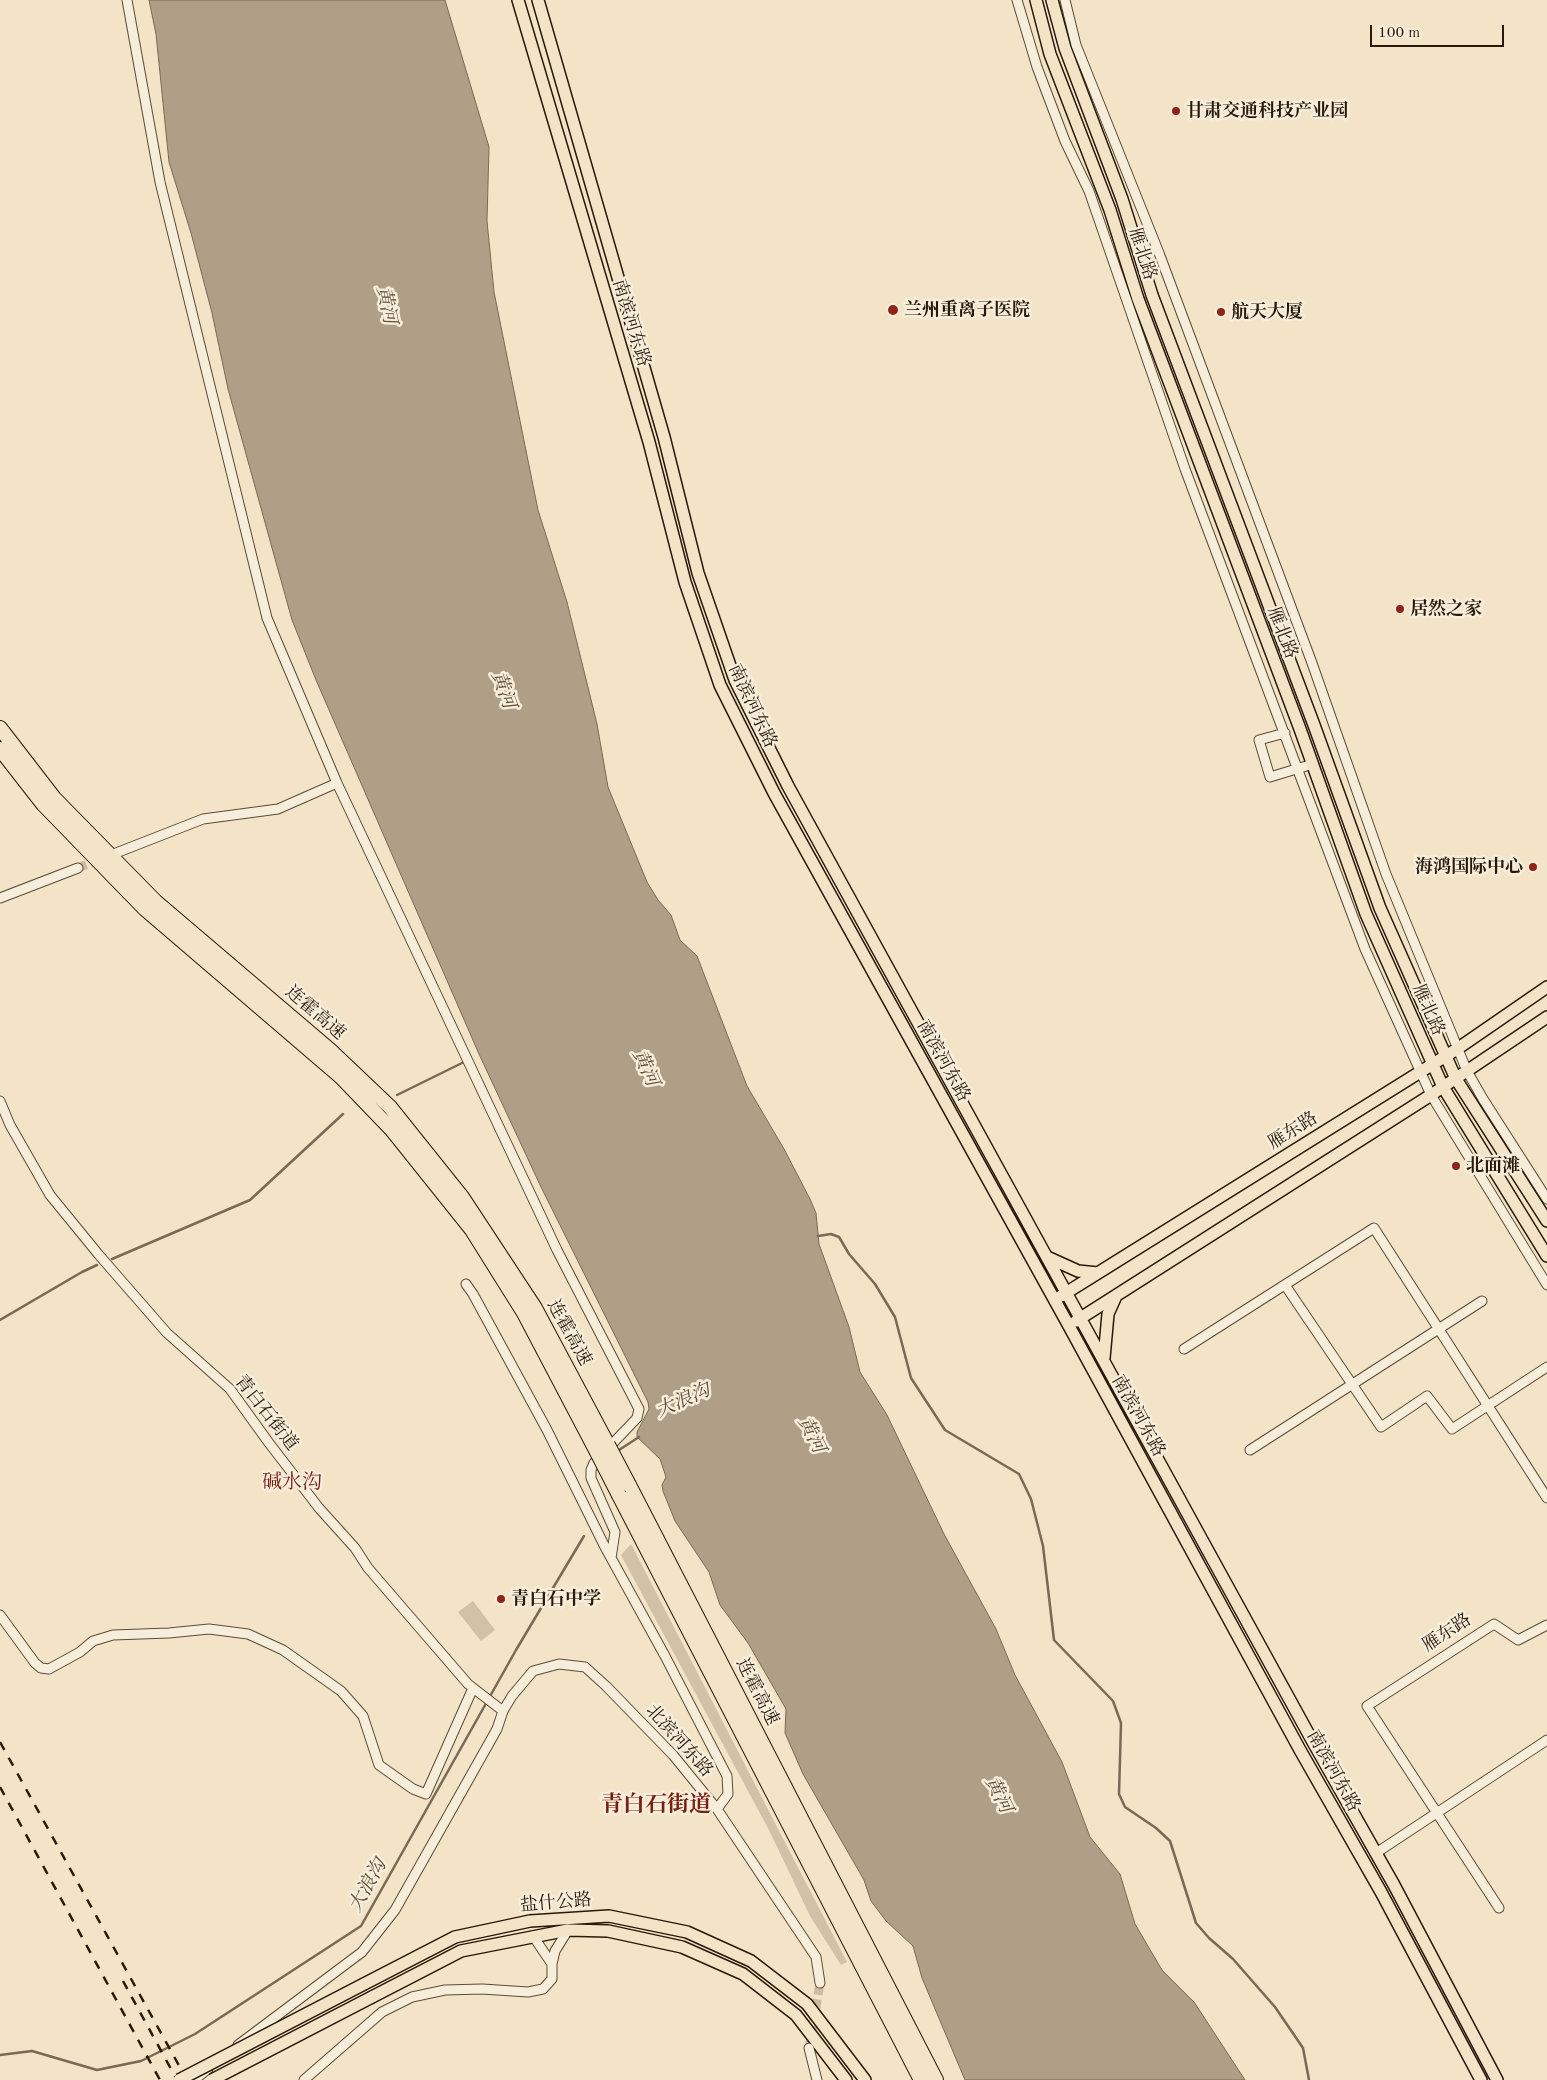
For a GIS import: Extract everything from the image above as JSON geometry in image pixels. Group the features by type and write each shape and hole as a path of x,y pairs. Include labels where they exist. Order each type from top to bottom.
{"highway":[{"name":"连霍高速","path":"0,728 54,798 155,901 330,1050 390,1107 462,1197 535,1308 603,1450 620,1496 921,2080"},
{"name":"连霍高速","path":"0,749 43,804 145,909 342,1077 392,1130 472,1230 524,1313 603,1450 629,1485 936,2080"}],"main road":[{"name":"南滨河东路","path":"518,0 649,442 685,582 720,685 774,793 1069,1326 1295,1741 1381,1892 1481,2080"},
{"name":"南滨河东路","path":"538,0 664,437 698,573 735,680 788,786 1394,1885 1497,2080"},
{"name":"雁北路","path":"1036,0 1050,54 1110,210 1138,299 1313,764 1366,914 1443,1087 1547,1256"},
{"name":"雁北路","path":"1052,0 1065,48 1122,199 1152,295 1314,725 1380,908 1444,1056 1547,1221"},
{"path":"870,964 885,960"},
{"name":"雁东路","path":"1055,1301 1419,1071 1457,1049 1547,987"},
{"path":"1069,1326 1431,1095 1547,1017"},
{"path":"1047,1257 1078,1271 1098,1273"},
{"path":"1104,1360 1108,1314 1116,1296"},
{"path":"1381,1892 1394,1885"},
{"name":"盐什公路","path":"179,2080 455,1937 530,1921 609,1916 687,1932 751,1961 807,2004 865,2080"},
{"name":"盐什公路","path":"212,2080 461,1951 568,1930 608,1931 682,1947 743,1974 796,2015 846,2080"}],"street":[{"path":"127,0 160,182 267,618 337,783 557,1250 639,1409 637,1418 594,1463 591,1470 591,1478 615,1532 611,1558"},
{"path":"1017,0 1037,67 1065,141 1089,191 1185,469 1365,949 1431,1095 1547,1286"},
{"path":"1065,0 1076,45 1159,253 1312,663 1386,874 1467,1071 1547,1199"},
{"path":"1285,733 1259,740 1270,777 1313,764"},
{"path":"116,853 203,819 278,809 337,783"},
{"path":"0,898 78,868"},
{"name":"青白石街道","path":"0,1101 10,1125 50,1195 167,1333 230,1389 268,1443 319,1508 355,1548 368,1568 476,1690 499,1708"},
{"path":"1184,1349 1374,1228 1547,1498"},
{"path":"466,1284 547,1430 604,1547 727,1776 728,1794 717,1809"},
{"path":"1284,1284 1381,1427 1427,1396 1452,1429 1547,1367"},
{"path":"1250,1450 1438,1327 1482,1301"},
{"path":"0,1615 34,1663 41,1668 49,1669 80,1652 93,1641 113,1635 209,1629 248,1634 284,1650 341,1692 363,1716 379,1765 414,1789 426,1794 476,1690"},
{"name":"雁东路","path":"1436,1811 1367,1706 1494,1624 1518,1640 1547,1625"},
{"name":"北滨河东路","path":"499,1708 533,1671 559,1664 585,1667 673,1755 717,1809 816,1957 820,1983"},
{"path":"194,2080 362,1952 396,1910 496,1729 499,1708"},
{"path":"1376,1853 1436,1811 1547,1740"},
{"path":"1436,1811 1499,1908"},
{"path":"304,2080 382,2012 412,1997 445,1990 482,1989 528,1992 543,1989 552,1979 552,1964 556,1951 568,1930"},
{"path":"533,1936 552,1964"},
{"path":"809,2048 817,2080"},
{"path":"208,2068 222,2080"}],"shaded area":[{"path":"631,1544 847,1962 841,1965 810,1916 769,1830 621,1555"},
{"path":"473,1601 495,1630 481,1641 458,1612"}],"water":[{"name":"黄河","path":"149,0 445,0 489,147 487,221 494,292 538,510 567,602 597,724 608,787 647,882 658,900 671,915 680,940 697,956 747,1086 784,1149 810,1199 816,1213 819,1244 849,1327 860,1372 887,1415 944,1534 996,1629 1015,1675 1062,1762 1090,1837 1120,1874 1135,1924 1162,1970 1194,2002 1245,2080 965,2080 922,1978 913,1946 886,1921 871,1901 864,1880 803,1774 785,1733 786,1709 748,1643 720,1605 709,1572 675,1521 663,1491 662,1485 666,1477 660,1459 637,1437 637,1432 649,1409 648,1402 541,1187 479,1054 316,680 292,620 228,389 212,313 191,233 169,162 156,34"}],"waterway":[{"path":"397,1095 462,1063"},
{"path":"112,1259 250,1200 343,1114"},
{"path":"818,1236 831,1234 839,1237 849,1254 875,1284 895,1317 911,1378 945,1430 1019,1474 1031,1499 1043,1546 1054,1640 1113,1701 1121,1723 1119,1794 1125,1807 1156,1828 1170,1841 1196,1923 1209,1938 1233,1959 1275,2007 1303,2048 1309,2080"},
{"path":"0,1320 97,1265"},
{"name":"大浪沟","path":"619,1450 639,1437"},
{"name":"大浪沟","path":"0,2055 32,2051 97,2070 141,2061 195,2034 361,1926 516,1650 584,1536"}],"tunnel":[{"path":"78,868 102,858"},
{"path":"809,2048 820,1983"}],"railway":[{"path":"0,1742 187,2080"},
{"path":"0,1787 160,2080"},
{"path":"123,1981 177,2080"}],"place":[{"name":"甘肃交通科技产业园","path":"1176,111"},
{"name":"兰州重离子医院","path":"893,310"},
{"name":"航天大厦","path":"1221,312"},
{"name":"居然之家","path":"1400,609"},
{"name":"海鸿国际中心","path":"1533,867"},
{"name":"北面滩","path":"1456,1166"},
{"name":"青白石中学","path":"501,1599"}],"district":[{"name":"碱水沟","path":"292,1483"},
{"name":"青白石街道","path":"656,1805"}]}
